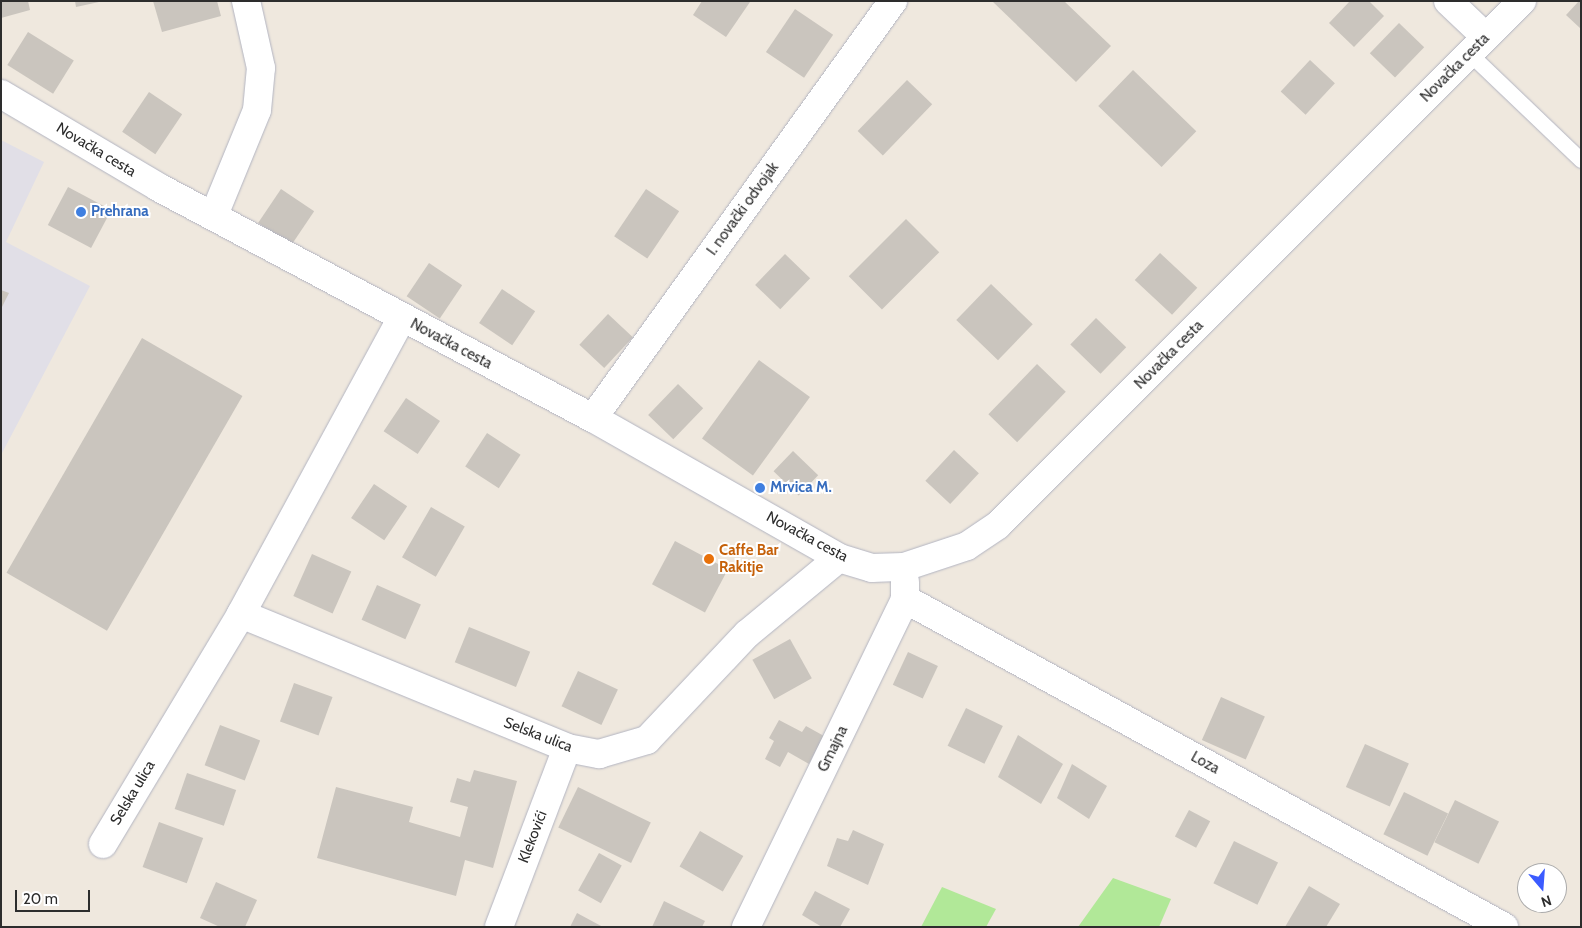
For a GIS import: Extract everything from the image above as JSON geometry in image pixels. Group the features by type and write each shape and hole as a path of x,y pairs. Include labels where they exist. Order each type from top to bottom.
{"street":[{"path":"214,215 257,110 261,68 246,1"},
{"path":"1448,1 1478,45"},
{"name":"Novačka cesta","path":"1,94 158,187 214,215 402,318 593,418 839,558 872,568 904,567 967,546 998,525 1522,1"},
{"name":"I. novački odvojak","path":"593,418 884,4"},
{"name":"Selska ulica","path":"103,844 241,614 402,318"},
{"name":"Selska ulica","path":"241,614 567,748 599,754 647,740 747,634 839,558"},
{"name":"Gmajna","path":"746,927 905,599 904,567"},
{"name":"Loza","path":"905,599 1504,927"},
{"name":"Klekovići","path":"499,927 567,748"}],"lane":[{"path":"1478,45 1581,160"}],"shaded area":[{"path":"1,140 44,162 6,242 90,286 1,455"}],"green space":[{"path":"1113,878 1171,899 1159,927 1078,927"},
{"path":"942,887 996,909 986,927 921,927"}],"building":[{"path":"1,1 28,1 30,10 1,18"},
{"path":"75,1 99,1 99,2 76,7"},
{"path":"153,1 217,1 221,16 162,32"},
{"path":"702,1 750,2 726,37 693,15"},
{"path":"992,1 1064,1 1111,46 1076,82"},
{"path":"1350,1 1369,1 1384,16 1354,47 1329,23"},
{"path":"1581,1 1581,29 1566,15"},
{"path":"795,9 833,35 804,78 766,52"},
{"path":"1399,23 1424,47 1395,78 1370,53"},
{"path":"28,32 74,61 53,94 7,65"},
{"path":"1310,60 1335,83 1306,115 1281,91"},
{"path":"1133,70 1196,131 1162,167 1098,106"},
{"path":"907,80 932,104 883,155 858,131"},
{"path":"149,92 182,114 155,154 122,132"},
{"path":"68,187 111,210 91,248 48,225"},
{"path":"281,189 314,211 291,245 258,223"},
{"path":"646,189 679,211 647,259 614,236"},
{"path":"906,219 939,252 882,310 849,276"},
{"path":"1160,253 1197,288 1172,315 1135,280"},
{"path":"785,254 810,278 780,309 755,285"},
{"path":"429,263 462,285 440,319 407,296"},
{"path":"991,284 1033,324 998,360 956,320"},
{"path":"502,289 535,311 512,345 479,323"},
{"path":"1,290 9,293 1,309"},
{"path":"608,314 633,337 604,368 579,345"},
{"path":"1096,318 1126,347 1101,374 1070,345"},
{"path":"142,338 242,396 107,631 7,573"},
{"path":"759,360 810,397 753,476 702,438"},
{"path":"1037,364 1066,392 1017,442 988,414"},
{"path":"678,384 703,408 673,439 648,415"},
{"path":"406,398 440,421 418,454 384,431"},
{"path":"487,433 521,455 499,488 465,467"},
{"path":"954,450 979,473 950,504 925,481"},
{"path":"793,451 818,475 799,495 774,471"},
{"path":"374,484 407,506 384,540 351,518"},
{"path":"431,507 465,526 436,577 402,557"},
{"path":"675,541 728,569 705,612 652,584"},
{"path":"312,554 351,571 333,614 293,596"},
{"path":"377,585 421,605 405,639 362,620"},
{"path":"469,627 530,652 516,687 455,662"},
{"path":"790,639 812,678 774,699 752,660"},
{"path":"908,652 938,666 923,699 893,685"},
{"path":"578,671 618,690 601,725 562,706"},
{"path":"294,683 333,697 319,736 280,722"},
{"path":"1221,697 1265,717 1246,759 1202,740"},
{"path":"966,708 1003,726 984,764 948,746"},
{"path":"779,720 802,732 806,726 824,736 809,764 788,752 780,767 765,759 774,741 769,738"},
{"path":"220,725 260,740 245,781 205,765"},
{"path":"1018,735 1063,764 1041,804 998,777"},
{"path":"1365,744 1409,764 1390,806 1346,787"},
{"path":"1072,764 1107,786 1089,819 1057,798"},
{"path":"474,770 517,781 493,868 465,860 456,896 317,858 336,787 413,807 409,822 460,837 468,807 450,802 457,778 470,782"},
{"path":"187,773 236,790 224,826 175,809"},
{"path":"578,787 651,823 631,863 558,827"},
{"path":"1404,792 1448,813 1427,856 1383,834"},
{"path":"1455,800 1499,821 1478,864 1434,842"},
{"path":"1189,810 1210,821 1196,848 1175,836"},
{"path":"159,822 203,838 187,883 143,867"},
{"path":"853,830 884,844 868,885 827,866 837,838 848,841"},
{"path":"700,831 743,856 723,892 680,867"},
{"path":"1234,841 1278,862 1257,905 1213,883"},
{"path":"599,853 622,866 601,903 578,891"},
{"path":"216,882 257,900 245,927 220,927 200,918"},
{"path":"1309,886 1340,904 1326,927 1285,927"},
{"path":"815,891 850,909 840,927 822,927 802,915"},
{"path":"664,901 705,921 702,927 652,927"},
{"path":"577,913 603,927 570,927"}],"place":[{"name":"Prehrana","path":"81,212"},
{"name":"Mrvica M.","path":"760,488"},
{"name":"Caffe Bar Rakitje","path":"709,559"}]}
